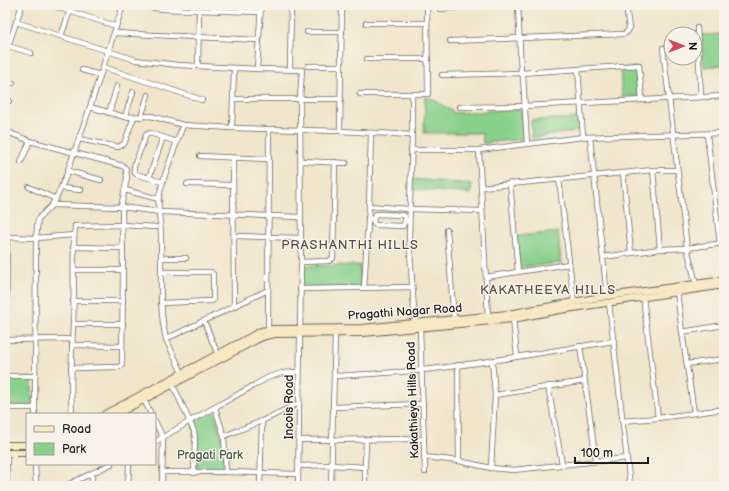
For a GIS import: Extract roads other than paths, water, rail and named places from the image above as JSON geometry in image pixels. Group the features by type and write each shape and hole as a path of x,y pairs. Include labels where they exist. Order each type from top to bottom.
{"main road":[{"name":"Pragathi Nagar Road","path":"119,413 264,336 299,331 513,320 608,300 724,280"},
{"name":"Pragathi Nagar Road","path":"107,413 268,329 283,328 299,331 363,333 454,320 488,317 574,302 643,297 724,284"},
{"path":"5,445 26,445"},
{"path":"6,453 26,452"}],"street":[{"path":"22,5 7,45 30,54"},
{"path":"50,5 116,26"},
{"path":"61,36 72,5"},
{"path":"5,408 34,411 36,238 38,219 52,205 68,171 123,5"},
{"path":"133,5 162,9 199,10 214,7 260,12"},
{"path":"241,11 244,5"},
{"path":"257,69 261,5"},
{"path":"16,22 136,60 178,65 290,69 291,5"},
{"path":"340,131 342,5"},
{"path":"360,94 428,94 427,5"},
{"path":"440,9 481,5"},
{"path":"518,5 521,73 524,76 524,106 527,144"},
{"path":"450,41 624,34 629,29 626,5"},
{"path":"198,65 199,10"},
{"path":"366,23 427,23"},
{"path":"307,32 342,32"},
{"path":"114,33 258,40"},
{"path":"366,59 428,59"},
{"path":"308,66 341,66"},
{"path":"442,75 521,73 639,66 642,99"},
{"path":"665,66 687,248 696,284"},
{"path":"699,66 701,96"},
{"path":"103,67 202,100"},
{"path":"232,128 234,68"},
{"name":"Incois Road","path":"290,69 302,70 300,99 301,262 298,486"},
{"path":"578,69 583,137"},
{"path":"82,70 100,75"},
{"path":"5,80 13,83"},
{"path":"109,113 117,86"},
{"path":"124,117 133,92"},
{"name":"Kakathieya Hills Road","path":"412,94 412,135 409,209 407,221 412,287 422,370 425,472"},
{"path":"141,117 148,95"},
{"path":"460,107 524,106 724,96"},
{"path":"234,99 341,99"},
{"path":"90,107 124,117 158,117 183,125 412,135"},
{"path":"79,139 118,147 121,146 124,144 134,117"},
{"path":"182,373 166,340 162,324 162,258 159,199 162,182 183,125"},
{"path":"268,329 270,129"},
{"path":"5,145 7,132 73,153 123,166 127,172 122,208 122,365 120,367 71,368"},
{"path":"162,182 136,174 134,171 134,166 146,135 150,133 177,142"},
{"path":"364,288 371,219 369,206 371,133"},
{"path":"411,150 479,150 583,137 724,133"},
{"path":"603,257 660,249 722,244 707,134"},
{"path":"149,178 163,137"},
{"path":"590,137 630,486"},
{"path":"21,162 30,140"},
{"path":"479,150 488,317"},
{"path":"200,156 269,159"},
{"path":"233,158 234,305"},
{"path":"300,161 346,163"},
{"path":"301,262 329,261 333,258 335,162"},
{"path":"482,187 510,183 653,170 677,170"},
{"path":"653,170 660,249"},
{"path":"68,171 101,180"},
{"path":"623,173 631,253"},
{"path":"559,179 574,302"},
{"path":"510,183 518,272"},
{"path":"187,184 233,185"},
{"path":"29,187 56,198"},
{"path":"61,188 80,190"},
{"path":"125,190 159,199"},
{"path":"52,205 122,208 160,212 300,217"},
{"path":"369,206 409,209 482,210"},
{"path":"376,214 404,215 407,221 403,226 376,225 371,219 376,214"},
{"path":"72,413 71,368 74,270 73,247 75,226 122,225 156,227"},
{"path":"447,230 454,320"},
{"path":"74,235 36,238 7,237 5,340 67,339 72,343 122,346"},
{"path":"234,236 300,238"},
{"path":"73,247 123,248"},
{"path":"162,258 186,258"},
{"path":"486,277 569,264"},
{"path":"74,270 123,270"},
{"path":"161,272 211,272 214,274 212,301 161,303"},
{"path":"300,289 412,287"},
{"path":"166,340 234,305 268,290"},
{"path":"677,292 694,412"},
{"path":"643,297 658,418"},
{"path":"73,301 123,301"},
{"path":"204,320 218,355"},
{"path":"513,320 517,356"},
{"path":"73,324 123,324"},
{"path":"682,332 724,326"},
{"path":"331,486 335,333"},
{"path":"335,376 422,370 492,361 614,341"},
{"path":"580,346 596,461"},
{"path":"687,364 724,359"},
{"path":"491,468 495,395 492,361"},
{"path":"458,365 459,462"},
{"path":"156,442 190,420 215,408 269,377 282,373 299,372"},
{"path":"5,376 34,376"},
{"path":"495,395 585,381"},
{"path":"173,385 190,420 195,438 194,472"},
{"path":"548,386 562,464"},
{"path":"144,400 150,413"},
{"path":"224,436 262,421 299,402"},
{"path":"334,407 423,404"},
{"path":"215,408 224,436 226,472"},
{"path":"622,420 658,418 724,409"},
{"path":"260,486 262,421"},
{"path":"156,423 163,438 162,486"},
{"path":"299,440 424,438"},
{"path":"365,486 366,440"},
{"path":"6,453 7,486"},
{"path":"424,457 491,468 513,470 627,458"},
{"path":"35,465 36,486"},
{"path":"65,486 109,465"},
{"path":"128,486 129,465"},
{"path":"299,466 332,465 365,467"},
{"path":"163,472 298,474"},
{"path":"92,474 92,486"}],"district":[{"name":"PRASHANTHI HILLS","path":"350,245"},
{"name":"KAKATHEEYA HILLS","path":"548,290"}],"park label":[{"name":"Pragati Park","path":"210,455"}]}
